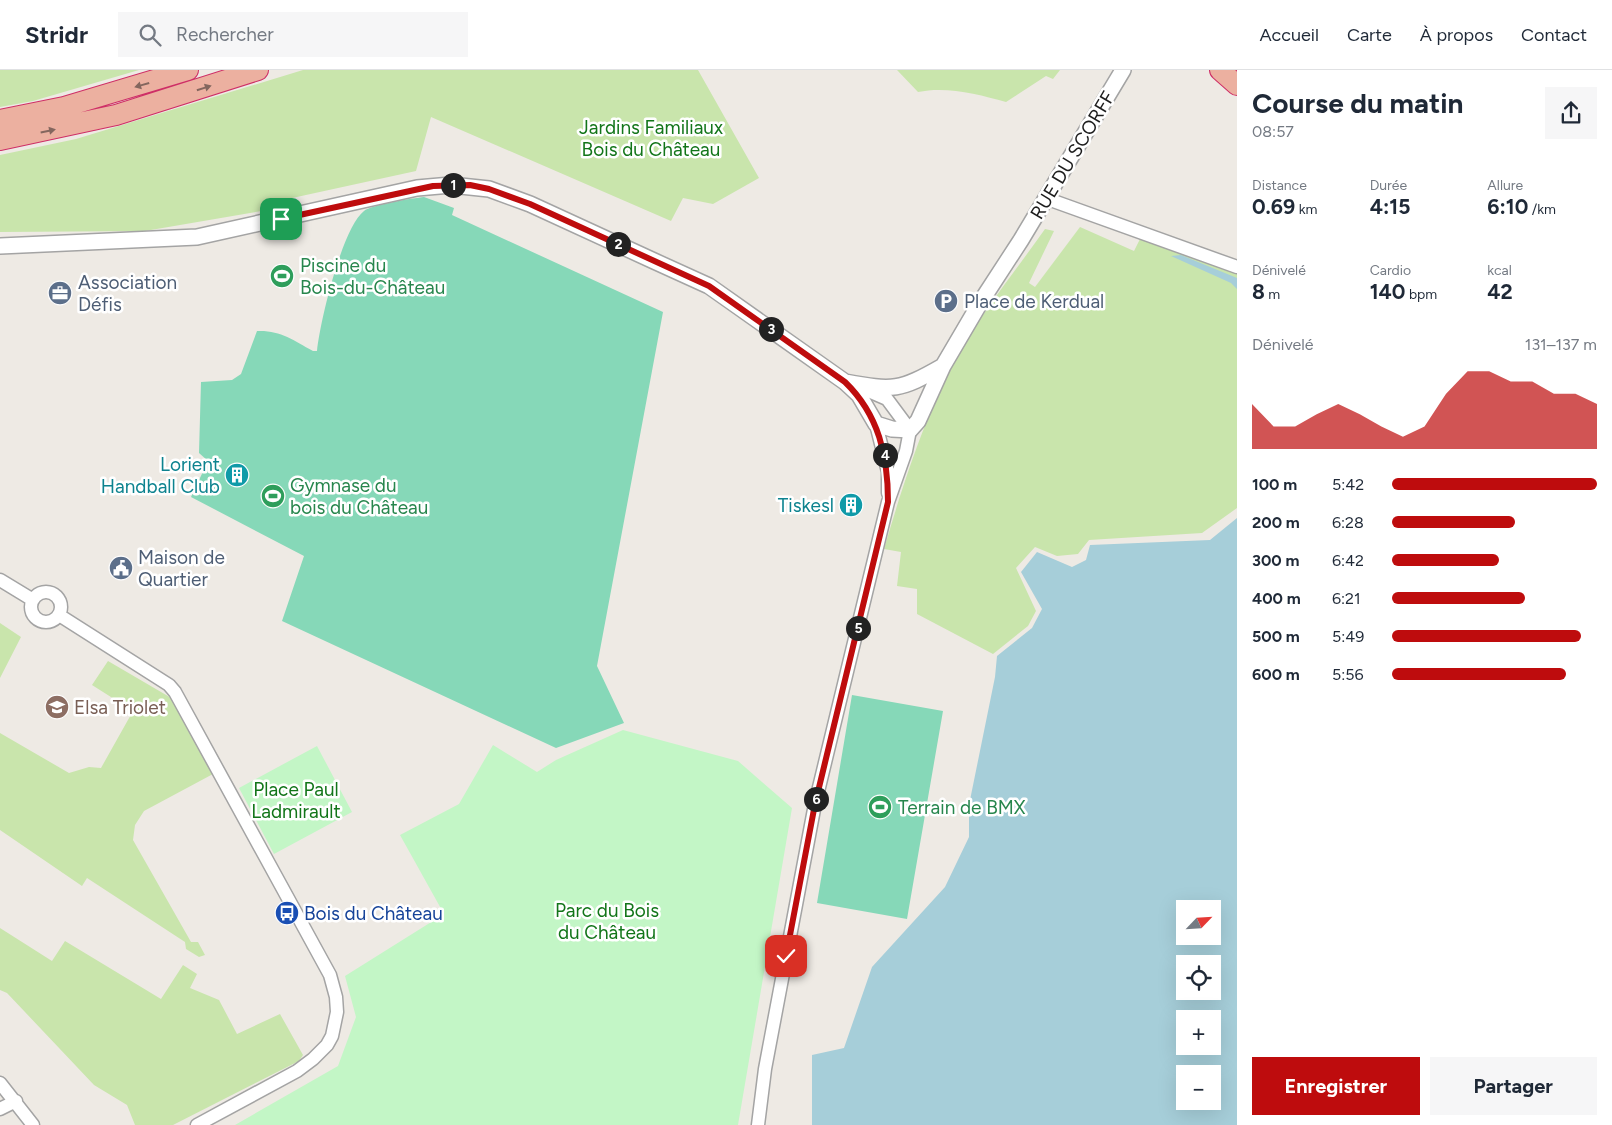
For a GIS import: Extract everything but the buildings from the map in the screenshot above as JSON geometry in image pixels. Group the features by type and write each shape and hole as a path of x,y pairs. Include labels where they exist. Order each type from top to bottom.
{"highway":[{"path":"0,120 64,107 188,70"},
{"path":"0,140 116,115 258,70"},
{"path":"1220,70 1237,84"}],"street":[{"name":"RUE DU SCORFF","path":"910,430 918,421 943,366 980,303 1021,240 1044,198 1121,74"},
{"path":"0,246 197,237 417,188 452,184 489,189 530,204 709,286 845,382 859,395 876,424 888,472 888,502"},
{"path":"1044,198 1237,267"},
{"path":"845,382 892,388 916,382 943,366"},
{"path":"758,1125 765,1069 815,804 888,502 906,451 910,430 887,399 845,382"},
{"path":"876,424 892,429 910,430"},
{"path":"0,580 33,600"},
{"path":"42,593 53,595 60,604 59,615 50,622 40,621 32,612 33,600 42,593"},
{"path":"59,615 169,686 175,692 270,863 334,987 337,1012 335,1026 327,1045 298,1071 197,1125"},
{"path":"0,1083 16,1101 32,1125"},
{"path":"0,1109 16,1101"}],"green space":[{"path":"0,70 139,70 33,101 0,107"},
{"name":"Jardins Familiaux Bois du Château","path":"303,70 698,70 759,178 713,204 683,198 671,221 431,117 416,171 283,200 267,210 145,231 0,232 0,155 76,139"},
{"path":"897,70 1060,70 1053,79 1046,76 1006,102 951,90 918,92"},
{"path":"424,197 454,208 452,215 663,312 597,666 624,723 556,748 282,621 304,556 191,497 208,461 199,453 201,382 232,380 241,374 257,331 280,334 313,351 317,351 333,276 340,255 356,221 364,211 375,206"},
{"path":"1080,227 1134,251 1141,237 1237,273 1237,508 1202,533 1089,540 1078,554 1057,556 1035,547 1016,568 1036,611 1028,626 993,654 917,614 917,589 897,586 901,552 884,549 909,469 929,416 940,390 966,341 1045,229 1054,231 1029,283 1035,287"},
{"path":"0,623 21,637 0,678"},
{"path":"108,661 173,699 213,774 144,811 135,825 133,840 191,942 198,942 205,955 199,957 186,949 185,942 87,878 82,886 0,830 0,733 69,773 89,767 101,768 133,711 92,685"},
{"name":"Terrain de BMX","path":"852,695 943,711 907,919 817,903"},
{"name":"Parc du Bois du Château","path":"623,730 738,761 792,808 738,1125 235,1125 338,1066 356,1017 345,976 444,914 400,835 459,804 493,745 537,772 556,760"},
{"name":"Place Paul Ladmirault","path":"317,746 352,812 274,854 239,788"},
{"path":"0,928 52,961 65,941 161,999 183,965 197,974 190,988 219,1000 237,1034 280,1014 303,1055 299,1061 173,1125 135,1125 127,1105 94,1085 7,993 0,990"}],"water":[{"path":"1181,255 1237,278 1237,289 1231,283 1171,256"},
{"path":"1237,518 1237,1125 812,1125 812,1055 844,1048 872,967 945,887 969,837 969,805 995,677 997,656 1032,628 1042,609 1021,572 1037,552 1072,567 1086,560 1090,545 1210,540"}],"place":[{"name":"Piscine du Bois-du-Château","path":"282,276"},
{"name":"Association Défis","path":"60,293"},
{"name":"Place de Kerdual","path":"946,301"},
{"name":"Lorient Handball Club","path":"237,475"},
{"name":"Gymnase du bois du Château","path":"273,496"},
{"name":"Tiskesl","path":"851,505"},
{"name":"Maison de Quartier","path":"121,568"},
{"name":"Elsa Triolet","path":"57,707"},
{"name":"Terrain de BMX","path":"880,807"},
{"name":"Bois du Château","path":"287,913"}],"route":[{"path":"281,219 417,188 452,184 489,189 530,204 709,286 845,382 859,395 876,424 884,449 888,472 888,502 815,804 786,956"}]}
